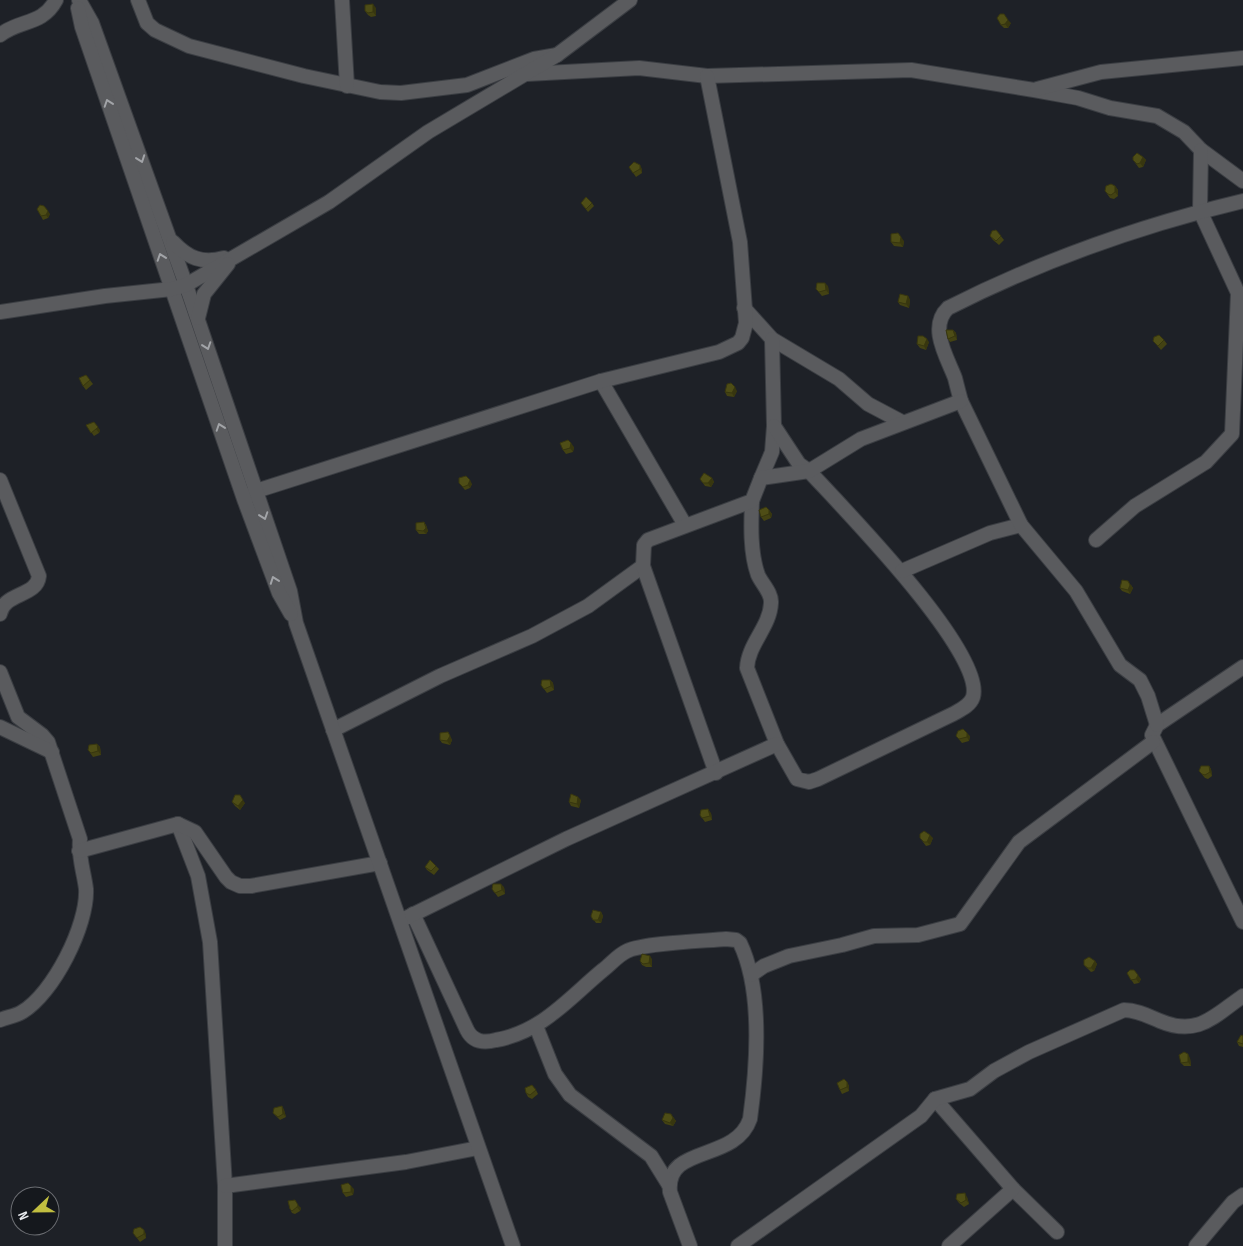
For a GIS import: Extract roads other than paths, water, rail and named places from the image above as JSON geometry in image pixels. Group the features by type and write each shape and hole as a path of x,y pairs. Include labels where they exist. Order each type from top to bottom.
{"street":[{"path":"0,35 12,27 39,19 56,0"},
{"path":"77,0 92,23 186,285 250,495"},
{"path":"77,0 82,27 172,289 250,495 290,591 296,624 380,863 470,1037 477,1041 491,1041 536,1026 555,1014 585,985 630,950 726,939 736,940 743,950 751,975 757,1047 753,1097 746,1130 733,1142 689,1159 680,1165 673,1172 669,1185"},
{"path":"138,0 147,22 168,38 189,46 348,86 391,93 467,85 534,59 557,55"},
{"path":"342,0 348,86"},
{"path":"0,311 105,296 172,289 186,285 329,202 428,132 557,55 624,2"},
{"path":"1034,90 1101,72 1243,58"},
{"path":"527,74 639,68 707,76 911,70 1078,98 1110,108 1157,116 1184,132 1202,150 1243,181"},
{"path":"250,495 601,381 719,352 733,346 742,338 745,332 740,242 707,76"},
{"path":"1096,540 1135,506 1206,462 1232,434 1241,295 1200,211 1202,150"},
{"path":"1157,725 1148,696 1140,680 1120,665 1076,591 1021,525 961,401 956,380 940,339 941,318 948,308 1036,266 1200,211 1243,201"},
{"path":"169,238 186,255 194,259 214,261 235,256"},
{"path":"198,320 204,294 235,256"},
{"path":"744,308 772,339 840,379 868,404 902,422"},
{"path":"772,339 774,426 772,452 752,501 751,530 758,574 770,594 771,604 762,632 748,658 747,668 777,744 796,779 809,782 905,737 970,703 974,689 968,668 958,650 902,571 809,471 799,464 774,426"},
{"path":"601,381 685,525"},
{"path":"761,478 809,471 861,439 961,401"},
{"path":"0,480 39,576 38,582 33,587 6,603 0,614"},
{"path":"716,773 643,566 644,546 648,540 752,501"},
{"path":"902,571 990,533 1021,525"},
{"path":"333,730 440,676 500,651 582,610 643,566"},
{"path":"1241,915 1153,742 1152,735 1157,725 1243,667"},
{"path":"0,672 18,717 42,735 52,752 80,839 79,851 86,891 79,934 52,983 22,1012 0,1020"},
{"path":"0,727 52,752"},
{"path":"751,975 764,966 789,956 874,936 918,935 960,924 1019,842 1153,742"},
{"path":"407,918 566,839 777,744"},
{"path":"79,851 178,824 195,832 226,877 231,882 240,886 264,885 380,863"},
{"path":"178,824 198,876 208,925 225,1186 224,1246"},
{"path":"407,918 478,1148 512,1246"},
{"path":"738,1246 921,1116 935,1099 970,1089 994,1071 1029,1052 1124,1010 1134,1010 1169,1025 1191,1028 1202,1023 1243,996"},
{"path":"536,1026 555,1074 570,1096 651,1156 669,1185 690,1246"},
{"path":"935,1099 1013,1189 1057,1232"},
{"path":"225,1186 406,1162 478,1148"},
{"path":"949,1246 1013,1189"},
{"path":"1196,1246 1233,1202 1243,1195"}]}
